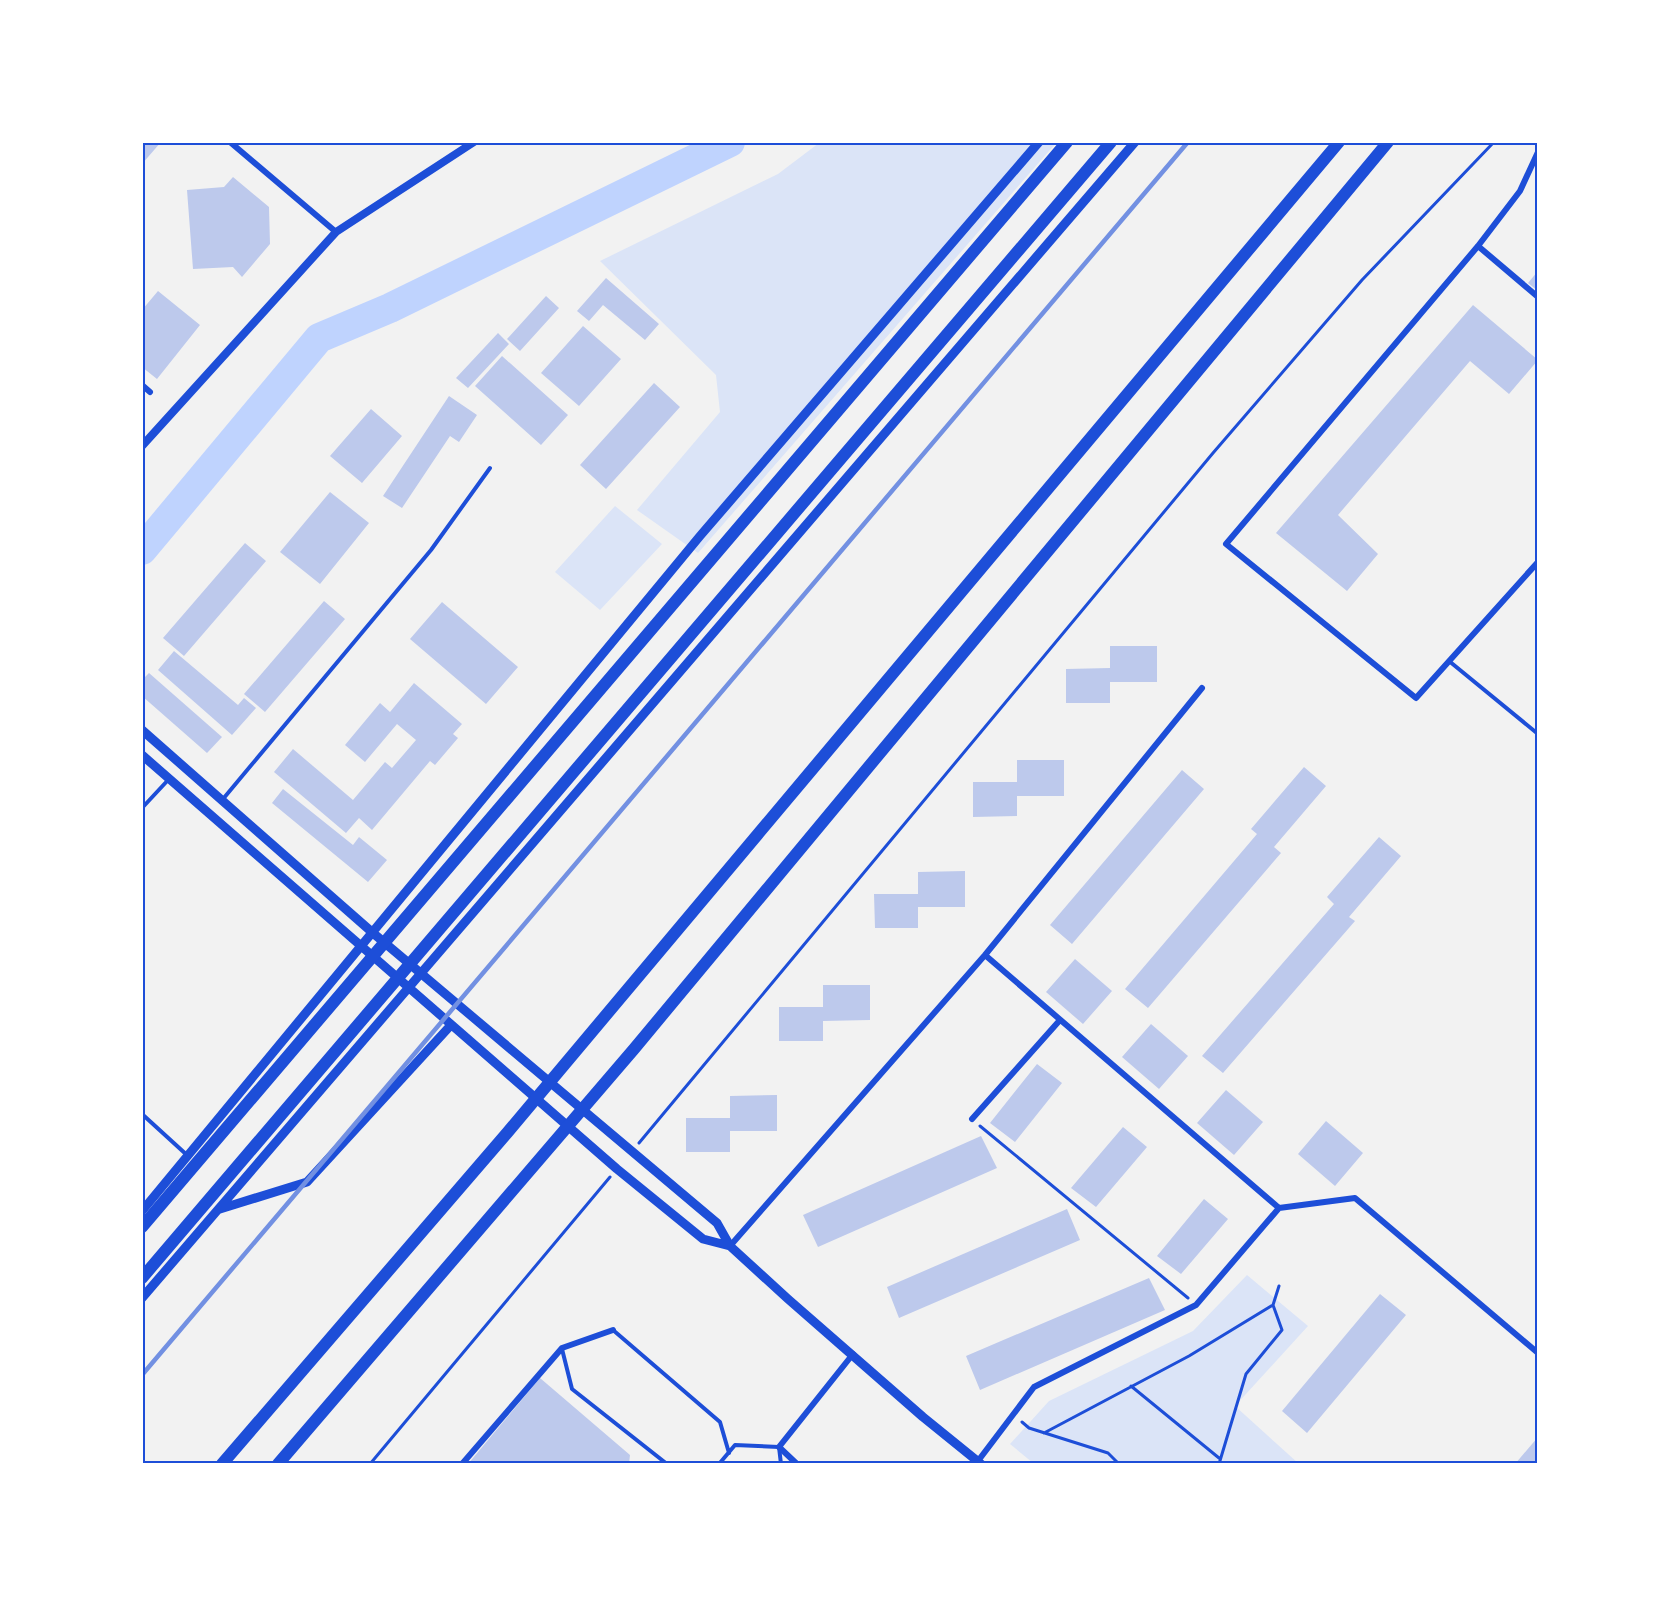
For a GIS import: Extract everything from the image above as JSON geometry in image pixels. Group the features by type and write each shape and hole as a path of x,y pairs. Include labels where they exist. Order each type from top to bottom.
{"highway":[{"path":"142,1227 1067,142"},
{"path":"142,1278 1111,142"},
{"path":"222,1464 507,1133 1339,142"},
{"path":"278,1464 634,1049 1388,142"}],"main road":[{"path":"142,1211 700,536 1039,142"},
{"path":"142,1298 1135,142"},
{"path":"142,730 374,933 717,1223 730,1246 923,1417 979,1462"},
{"path":"142,755 617,1169 703,1239 730,1246"},
{"path":"219,1210 307,1182 451,1025"}],"street":[{"path":"230,142 336,232"},
{"path":"142,446 336,232 474,142"},
{"path":"1538,152 1520,191 1478,246 1226,544 1416,698 1538,562"},
{"path":"1478,246 1538,297"},
{"path":"142,385 150,392"},
{"path":"730,1246 985,955 1202,688"},
{"path":"985,955 1279,1208"},
{"path":"972,1119 1060,1020"},
{"path":"979,1462 1034,1387 1196,1305 1279,1208 1355,1197 1538,1353"},
{"path":"462,1464 562,1348 614,1330"},
{"path":"798,1464 779,1447 853,1354"}],"lane":[{"path":"222,800 431,550 490,468"},
{"path":"1449,661 1538,734"},
{"path":"142,808 170,778"},
{"path":"142,1114 188,1156"},
{"path":"614,1330 720,1422 729,1453"},
{"path":"562,1348 572,1389 667,1464"},
{"path":"719,1464 735,1445 779,1447 781,1464"}],"path":[{"path":"632,1151 1213,453 1362,280 1494,142"},
{"path":"972,1119 1196,1305"},
{"path":"370,1464 617,1169"},
{"path":"1044,1432 1189,1356 1272,1305 1279,1286"},
{"path":"1219,1464 1246,1374 1282,1330 1272,1305"},
{"path":"1131,1386 1219,1458"},
{"path":"1013,1416 1029,1428 1108,1453 1119,1464"}],"shaded area":[{"path":"819,143 1056,143 698,553 637,510 720,412 716,375 600,261 778,174"},
{"path":"615,506 662,544 600,610 555,572"},
{"path":"1247,1275 1308,1326 1235,1406 1298,1463 1033,1463 1010,1444 1049,1401 1193,1331"}],"building":[{"path":"142,142 161,142 142,164"},
{"path":"233,177 269,207 270,244 242,277 233,267 193,269 187,190 224,187"},
{"path":"1538,271 1538,291 1528,283"},
{"path":"606,278 659,324 645,340 603,305 589,321 577,311"},
{"path":"158,291 200,325 157,379 142,367 142,310"},
{"path":"546,296 559,308 520,351 507,339"},
{"path":"1473,305 1538,360 1509,394 1470,361 1338,515 1378,554 1347,591 1276,533"},
{"path":"583,326 621,359 579,406 541,373"},
{"path":"498,333 509,344 468,388 456,378"},
{"path":"502,356 568,415 541,445 475,386"},
{"path":"654,383 680,407 606,489 580,465"},
{"path":"449,396 477,415 459,442 450,436 402,508 383,496"},
{"path":"371,409 402,436 362,483 330,456"},
{"path":"330,492 369,523 320,584 280,552"},
{"path":"245,543 266,561 184,656 163,638"},
{"path":"324,601 345,619 265,712 244,694"},
{"path":"442,602 518,667 486,704 410,639"},
{"path":"1110,646 1157,646 1157,682 1110,682 1110,703 1066,703 1066,669 1110,668"},
{"path":"174,651 238,705 244,698 256,708 232,735 158,670"},
{"path":"149,673 222,737 207,753 142,696 142,680"},
{"path":"414,683 462,724 453,734 458,738 435,765 430,761 372,830 359,818 346,833 274,772 293,749 353,800 385,762 392,768 416,740 397,724 365,762 345,745 380,703 390,712"},
{"path":"1017,760 1064,760 1064,796 1017,796 1017,816 973,817 973,782 1017,782"},
{"path":"1304,767 1326,786 1274,847 1281,853 1148,1008 1125,989 1257,834 1251,829"},
{"path":"1182,770 1204,789 1072,944 1050,925"},
{"path":"283,789 353,845 359,837 387,860 368,882 272,803"},
{"path":"1379,837 1401,856 1349,917 1355,921 1223,1073 1202,1056 1334,904 1327,897"},
{"path":"965,871 965,907 918,907 918,928 875,928 874,894 918,894 918,872"},
{"path":"1075,959 1112,991 1083,1024 1046,992"},
{"path":"823,985 870,985 870,1020 823,1021 823,1041 779,1041 779,1007 823,1007"},
{"path":"1151,1024 1188,1056 1159,1089 1122,1057"},
{"path":"1037,1064 1062,1083 1015,1142 990,1123"},
{"path":"1226,1090 1263,1122 1234,1155 1197,1123"},
{"path":"777,1095 777,1131 730,1131 730,1152 686,1152 686,1118 730,1118 730,1096"},
{"path":"1326,1121 1363,1153 1335,1186 1298,1154"},
{"path":"1123,1127 1147,1147 1096,1207 1071,1188"},
{"path":"981,1136 997,1168 818,1247 803,1215"},
{"path":"1204,1199 1228,1219 1181,1274 1157,1256"},
{"path":"1067,1209 1080,1240 899,1318 887,1287"},
{"path":"1149,1278 1165,1310 980,1390 966,1356"},
{"path":"1380,1294 1406,1315 1307,1433 1282,1411"},
{"path":"540,1378 630,1455 629,1464 468,1464"},
{"path":"1538,1437 1538,1464 1515,1464"}],"waterway":[{"path":"142,550 319,338 390,308 730,142"}],"railway":[{"path":"142,1375 1188,142"}]}
